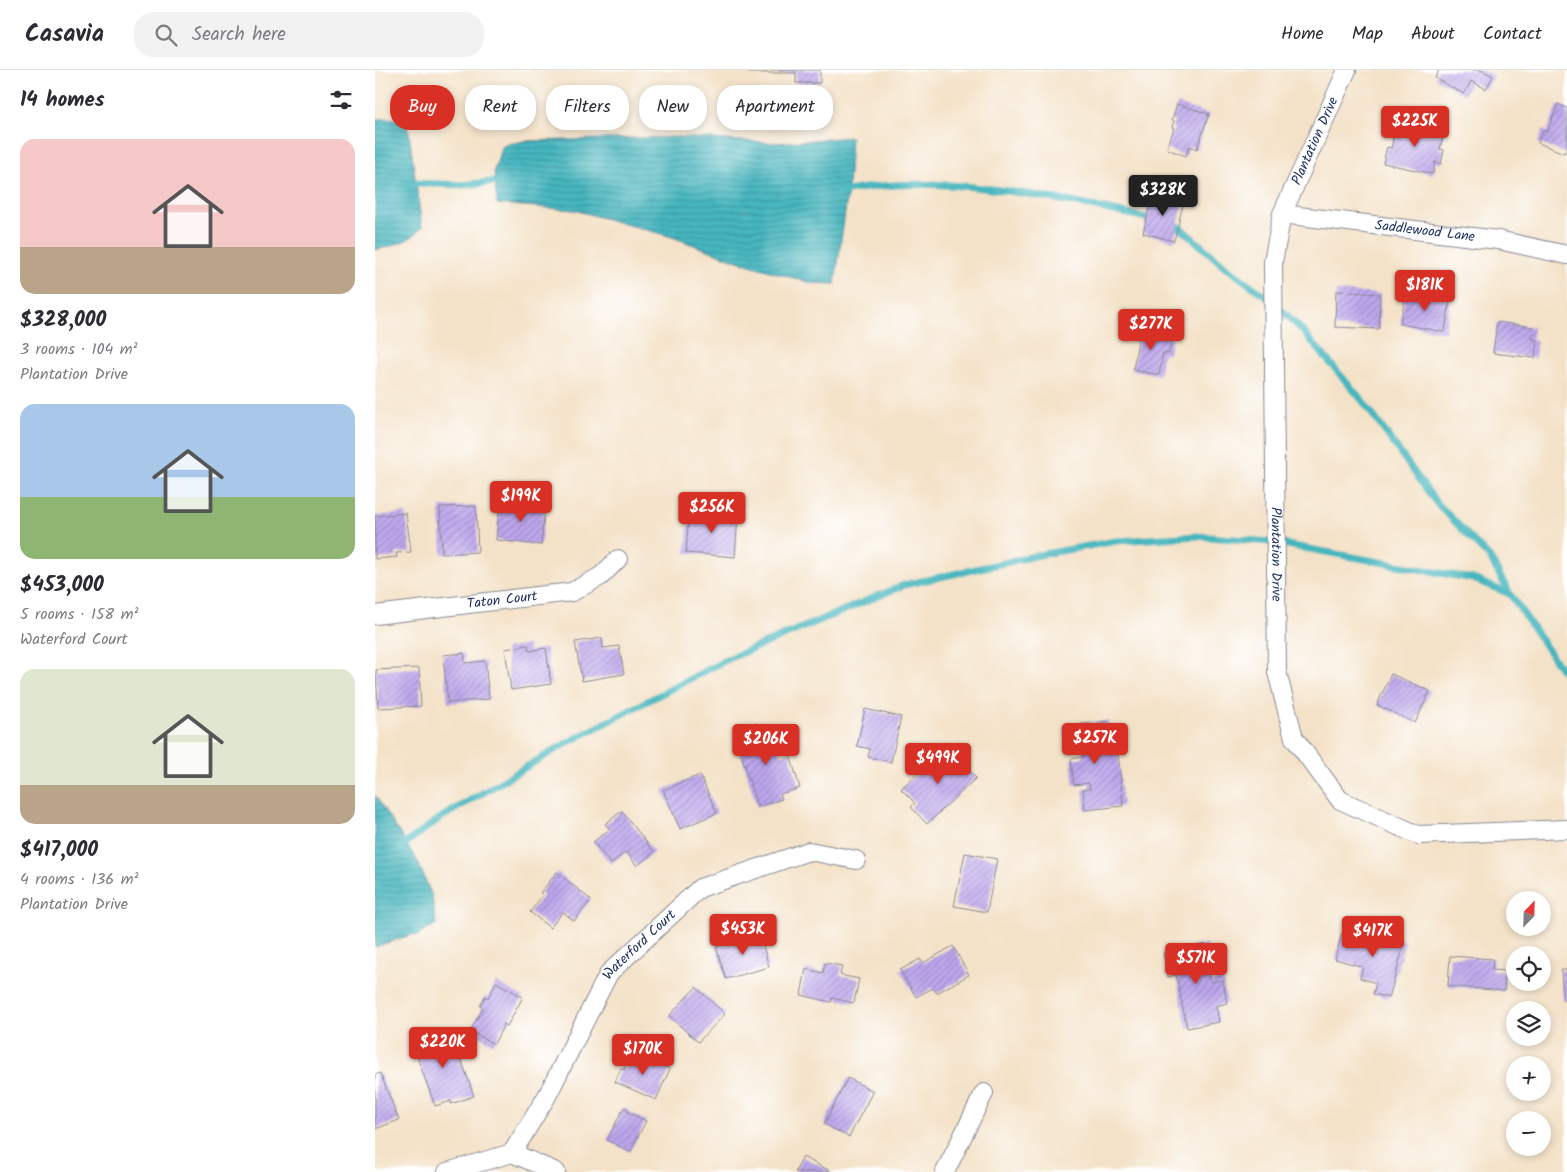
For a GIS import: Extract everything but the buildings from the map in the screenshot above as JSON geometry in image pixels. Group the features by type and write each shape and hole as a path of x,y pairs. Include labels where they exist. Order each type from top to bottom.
{"street":[{"name":"Plantation Drive","path":"1347,70 1282,214 1273,262 1277,672 1295,738 1340,800 1418,835 1567,829"},
{"name":"Saddlewood Lane","path":"1282,214 1498,240 1567,255"},
{"name":"Taton Court","path":"375,615 572,592 601,576 618,559"},
{"name":"Waterford Court","path":"512,1153 547,1096 609,973 700,888 809,851 856,860"},
{"path":"945,1172 984,1093"},
{"path":"447,1172 512,1153 556,1172"}],"water":[{"path":"375,119 390,119 390,130 409,130 422,227 407,240 375,250"},
{"path":"679,137 776,143 851,137 848,191 835,284 811,283 746,264 672,237 574,210 497,204 494,170 503,145 524,141"},
{"path":"375,795 418,862 432,896 436,924 417,936 414,934 375,947"}],"waterway":[{"path":"409,185 416,183 462,185 503,181"},
{"path":"839,193 876,186 956,185 1038,196 1155,220"},
{"path":"1170,224 1177,225 1227,268 1271,300 1300,328 1362,400 1435,501 1490,558 1510,594 1567,678"},
{"path":"400,847 442,817 565,744 728,659 904,585 1039,555 1116,541 1197,536 1271,542 1473,579 1510,594"}]}
